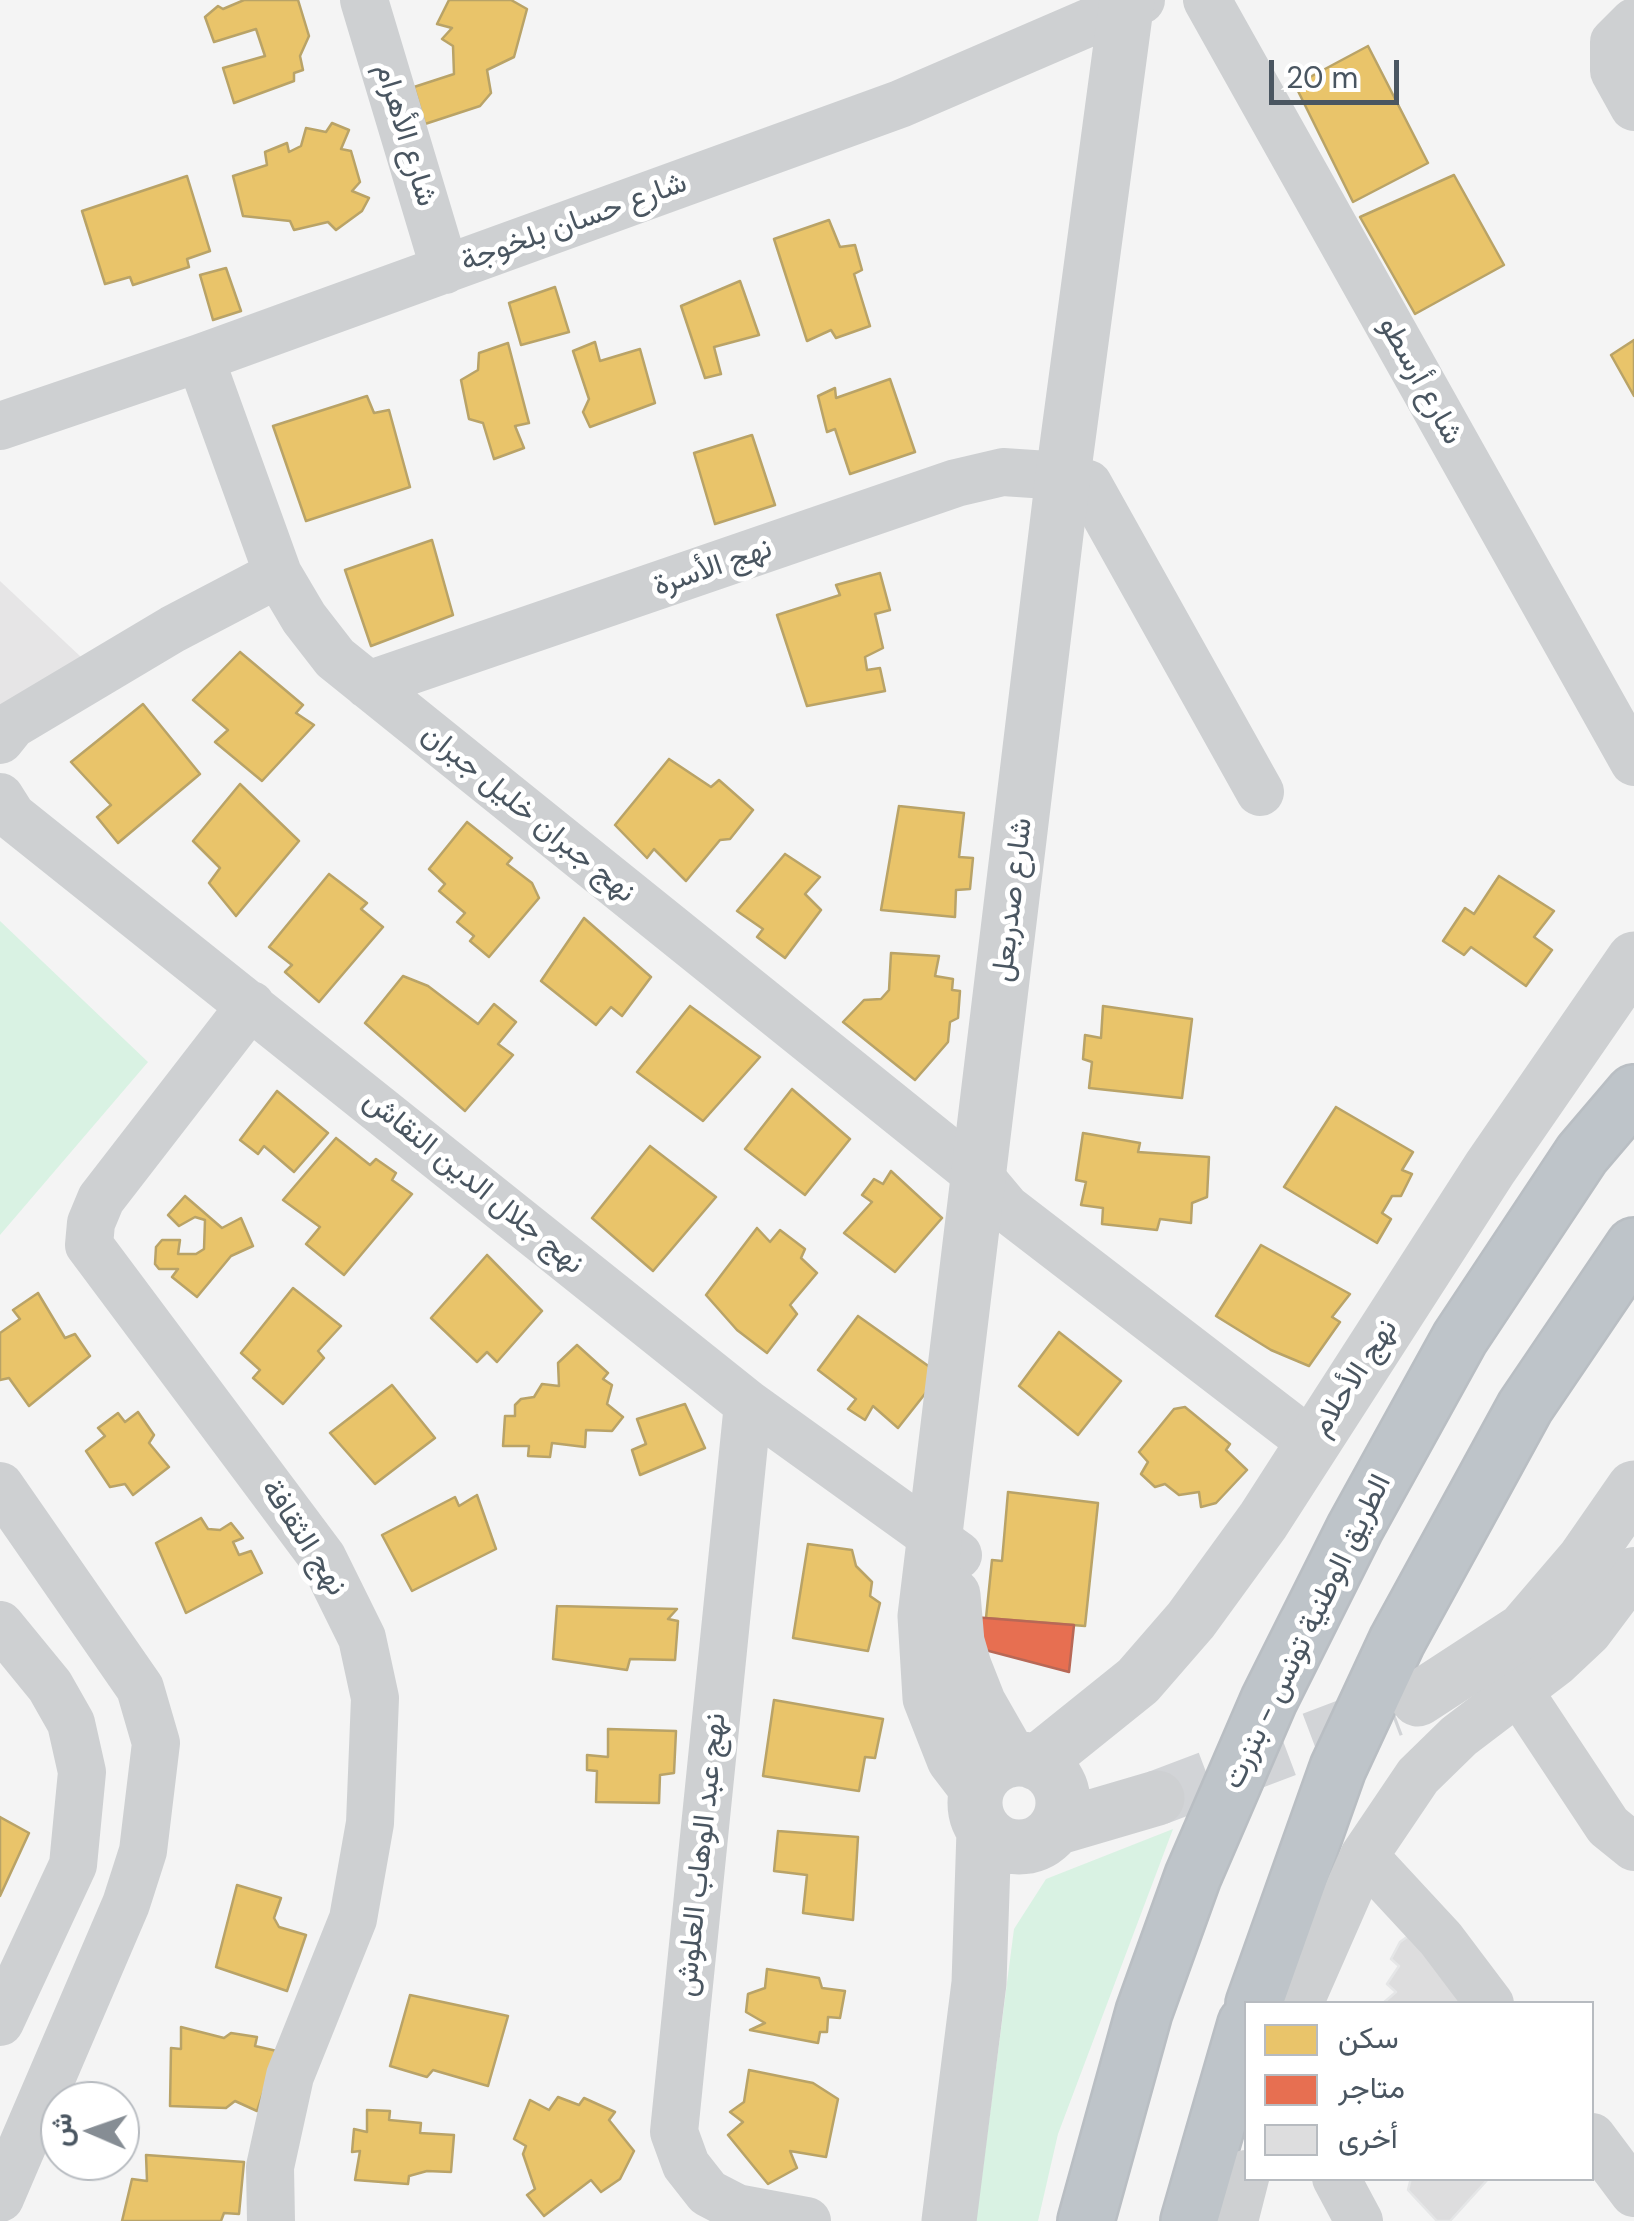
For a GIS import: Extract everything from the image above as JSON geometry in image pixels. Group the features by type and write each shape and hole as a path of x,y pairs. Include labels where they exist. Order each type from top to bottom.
{"highway":[{"name":"الطريق الوطنية تونس - بنزرت","path":"1086,2221 1144,2012 1193,1876 1269,1700 1355,1528 1460,1338 1582,1154 1634,1093"},
{"path":"1255,2001 1338,1768 1397,1641 1525,1407 1634,1246"},
{"path":"1188,2221 1244,2031"}],"street":[{"name":"شارع الأهرام","path":"364,0 445,270"},
{"name":"شارع أرسطو","path":"1207,0 1634,762"},
{"name":"شارع حسان بلخوجة","path":"0,426 200,358 900,104 1136,1"},
{"name":"شارع صدربعل","path":"1016,1803 957,1642 947,1548 993,1193 1075,480 1119,280 1136,1"},
{"path":"1634,22 1614,42 1614,71 1634,107"},
{"name":"نهج جبران خليل جبران","path":"200,358 278,574 304,618 335,658 993,1193 1313,1444"},
{"name":"نهج الأسرة","path":"368,686 956,483 1002,472 1075,480"},
{"path":"1075,480 1260,792"},
{"path":"0,740 12,725 157,639 278,574"},
{"name":"نهج جلال الدين النقاش","path":"0,797 12,816 748,1404 947,1548"},
{"name":"نهج الأحلام","path":"1016,1803 1138,1681 1192,1620 1313,1444 1490,1168 1634,959"},
{"name":"نهج الثقافة","path":"251,1005 101,1199 91,1223 89,1244 322,1557 362,1638 375,1698 370,1823 353,1919 290,2076 270,2167 271,2221"},
{"name":"نهج عبد الوهاب العلوش","path":"748,1404 674,2132 686,2165 708,2194 737,2208 807,2221"},
{"path":"0,1486 140,1688 156,1743 142,1851 126,1904 0,2198"},
{"path":"1418,1700 1524,1630 1584,1560 1634,1488"},
{"path":"1300,2001 1364,1856 1418,1776 1459,1736 1556,1664 1588,1632 1634,1572"},
{"path":"0,1625 50,1686 70,1723 82,1772 73,1865 0,2022"},
{"path":"1518,1690 1608,1826 1634,1847"},
{"path":"949,2221 979,1983 1016,1803 1157,1798"},
{"path":"1364,1856 1441,1939 1488,2001"},
{"path":"1594,2140 1634,2193"},
{"path":"1234,2221 1244,2181"},
{"path":"1338,2181 1359,2221"}],"shaded area":[{"path":"0,581 81,657 0,714"}],"green space":[{"path":"0,921 148,1062 0,1235"},
{"path":"1173,1829 1058,2134 1038,2221 976,2221 1014,1929 1046,1879"}],"building: سكن":[{"path":"244,0 298,0 309,36 300,56 303,70 294,73 294,81 234,103 223,68 265,56 256,29 214,42 205,17 218,6 223,9"},
{"path":"449,0 511,0 527,9 514,57 487,70 491,93 480,106 425,124 414,87 454,74 453,46 442,39 452,28 437,24"},
{"path":"1368,46 1428,163 1353,202 1295,85"},
{"path":"332,123 349,130 341,149 351,151 360,182 352,191 369,198 362,211 336,230 328,222 294,230 290,221 243,216 233,176 267,165 265,152 287,143 289,152 301,146 306,128 326,132"},
{"path":"1454,175 1504,265 1415,314 1360,217"},
{"path":"187,176 210,251 187,259 189,267 133,285 130,277 105,284 82,211"},
{"path":"829,220 840,247 855,245 862,270 854,274 870,326 836,338 831,330 807,341 774,239"},
{"path":"226,268 241,311 213,320 200,275"},
{"path":"740,281 759,335 714,347 721,374 705,378 681,306"},
{"path":"555,287 569,332 521,345 509,303"},
{"path":"1634,340 1634,396 1611,355"},
{"path":"595,342 600,361 640,349 655,403 590,427 583,412 589,399 573,351"},
{"path":"508,343 529,423 515,426 524,448 494,459 483,423 469,419 461,380 478,370 479,353"},
{"path":"890,379 915,452 850,474 835,429 827,432 818,396 835,388 836,398"},
{"path":"367,396 374,413 389,410 410,487 306,521 273,426"},
{"path":"752,435 775,505 715,524 694,453"},
{"path":"432,540 453,615 371,646 345,570"},
{"path":"880,573 890,610 875,614 883,648 865,657 867,670 880,668 885,691 807,706 777,615 840,595 836,585"},
{"path":"240,652 303,705 296,713 314,725 262,781 215,742 228,730 193,700"},
{"path":"143,704 200,774 118,843 97,817 111,805 71,762"},
{"path":"669,759 711,787 719,780 753,810 730,839 720,840 686,881 654,849 647,858 615,825"},
{"path":"240,784 299,841 236,916 209,883 220,868 193,841"},
{"path":"899,806 964,813 959,857 973,858 970,889 956,890 955,917 881,910"},
{"path":"467,822 512,858 507,864 532,883 539,898 489,957 470,941 474,936 457,922 465,913 439,891 445,884 429,869"},
{"path":"785,854 820,877 805,894 821,910 785,958 757,937 763,929 737,911"},
{"path":"329,874 367,903 361,909 383,927 319,1002 285,972 292,965 269,947"},
{"path":"1499,876 1554,911 1534,937 1552,950 1526,986 1471,947 1464,955 1443,941 1465,908 1474,914"},
{"path":"584,918 651,977 622,1016 611,1007 596,1025 541,981"},
{"path":"891,953 939,956 935,976 953,979 952,990 960,991 958,1018 950,1022 948,1042 915,1080 843,1022 864,1000 881,999 889,990"},
{"path":"403,976 428,986 478,1024 494,1004 516,1022 498,1044 513,1055 465,1111 365,1023"},
{"path":"690,1006 760,1057 703,1121 637,1072"},
{"path":"1103,1006 1192,1019 1182,1098 1089,1088 1092,1062 1083,1059 1085,1035 1101,1038"},
{"path":"792,1089 850,1139 805,1195 745,1149"},
{"path":"277,1091 328,1133 294,1172 264,1146 258,1154 240,1140"},
{"path":"1336,1107 1413,1152 1402,1170 1412,1174 1401,1196 1392,1196 1382,1213 1391,1219 1377,1243 1284,1187"},
{"path":"1083,1133 1140,1143 1138,1152 1209,1157 1207,1197 1192,1203 1191,1223 1160,1219 1157,1230 1102,1224 1103,1208 1081,1205 1086,1182 1076,1180"},
{"path":"336,1138 370,1165 376,1159 396,1173 392,1180 412,1194 344,1275 306,1244 320,1227 283,1200"},
{"path":"650,1146 716,1197 653,1271 592,1218"},
{"path":"891,1171 942,1218 895,1272 844,1233 872,1202 862,1195 874,1179 883,1184"},
{"path":"185,1196 222,1228 241,1218 253,1246 231,1256 197,1297 172,1277 178,1269 159,1269 155,1264 156,1247 162,1240 180,1240 178,1254 196,1254 204,1249 205,1220 195,1217 179,1226 168,1215"},
{"path":"757,1228 770,1242 780,1230 805,1249 801,1258 817,1273 790,1305 797,1314 767,1353 737,1330 706,1295"},
{"path":"1261,1245 1350,1294 1332,1317 1340,1322 1309,1366 1271,1350 1216,1316"},
{"path":"487,1255 542,1311 497,1362 487,1352 477,1362 431,1318"},
{"path":"293,1288 341,1326 318,1351 324,1358 283,1404 253,1378 260,1370 241,1353"},
{"path":"38,1293 65,1338 75,1334 90,1356 29,1406 9,1378 0,1380 0,1333 20,1319 13,1310"},
{"path":"858,1316 934,1370 928,1390 898,1428 873,1406 865,1420 848,1409 856,1399 818,1370"},
{"path":"1059,1332 1121,1381 1078,1435 1019,1386"},
{"path":"577,1345 608,1373 603,1379 612,1385 607,1404 623,1417 612,1431 586,1430 585,1447 552,1443 550,1457 528,1456 529,1446 503,1446 505,1416 515,1416 515,1405 521,1399 534,1397 542,1384 559,1386 558,1363"},
{"path":"392,1385 435,1438 375,1484 330,1433"},
{"path":"685,1404 705,1448 640,1475 632,1450 646,1444 637,1419"},
{"path":"1185,1407 1230,1444 1226,1450 1247,1470 1216,1503 1201,1507 1199,1492 1179,1495 1165,1484 1155,1487 1141,1474 1148,1462 1139,1452 1174,1409"},
{"path":"138,1412 154,1435 149,1443 169,1467 133,1495 125,1484 110,1487 86,1451 105,1436 98,1428 118,1413 125,1422"},
{"path":"1008,1492 1098,1503 1085,1626 986,1618 992,1560 1002,1561"},
{"path":"477,1495 496,1549 412,1591 382,1535 455,1497 459,1506"},
{"path":"201,1518 208,1529 220,1530 231,1523 243,1538 233,1542 239,1555 251,1551 262,1573 186,1613 156,1543"},
{"path":"808,1544 852,1550 856,1566 872,1582 870,1596 880,1603 868,1651 793,1638"},
{"path":"557,1606 677,1609 668,1619 678,1621 675,1660 630,1659 627,1670 553,1659"},
{"path":"774,1700 883,1719 875,1758 865,1757 859,1791 763,1776"},
{"path":"608,1729 676,1731 674,1773 660,1775 659,1803 596,1802 597,1771 587,1770 587,1755 608,1757"},
{"path":"0,1817 29,1833 0,1896"},
{"path":"778,1831 858,1837 853,1920 803,1913 807,1875 774,1871"},
{"path":"237,1885 281,1898 274,1918 279,1927 306,1935 287,1991 216,1967"},
{"path":"767,1969 819,1978 822,1988 845,1991 840,2018 828,2017 827,2032 820,2032 818,2043 750,2030 765,2023 746,2012 748,1994 765,1988"},
{"path":"410,1995 508,2016 488,2086 433,2070 427,2077 390,2066"},
{"path":"181,2027 224,2038 231,2033 257,2037 255,2046 277,2051 257,2111 235,2101 226,2108 170,2106 171,2048 181,2049"},
{"path":"749,2070 813,2083 838,2099 826,2157 790,2151 797,2168 768,2184 728,2135 743,2122 730,2112 744,2102"},
{"path":"558,2097 579,2105 584,2098 615,2112 609,2120 634,2151 620,2179 601,2192 591,2180 544,2216 527,2195 535,2189 523,2154 526,2146 514,2139 530,2100 549,2110"},
{"path":"367,2110 390,2111 389,2120 421,2123 420,2133 454,2135 451,2172 427,2171 409,2176 408,2184 355,2180 360,2151 352,2152 354,2129 367,2132"},
{"path":"146,2155 244,2162 239,2214 224,2213 221,2221 122,2221 132,2181 147,2181"}],"building: متاجر":[{"path":"973,1617 1074,1625 1069,1672 970,1646"}],"building: أخرى":[{"path":"1418,1929 1472,2001 1386,2001 1396,1992 1387,1984 1399,1966 1391,1959 1400,1942"},
{"path":"1410,2181 1486,2181 1450,2221 1437,2221 1408,2190"}],"tunnel":[{"path":"1157,1798 1393,1709"}]}
